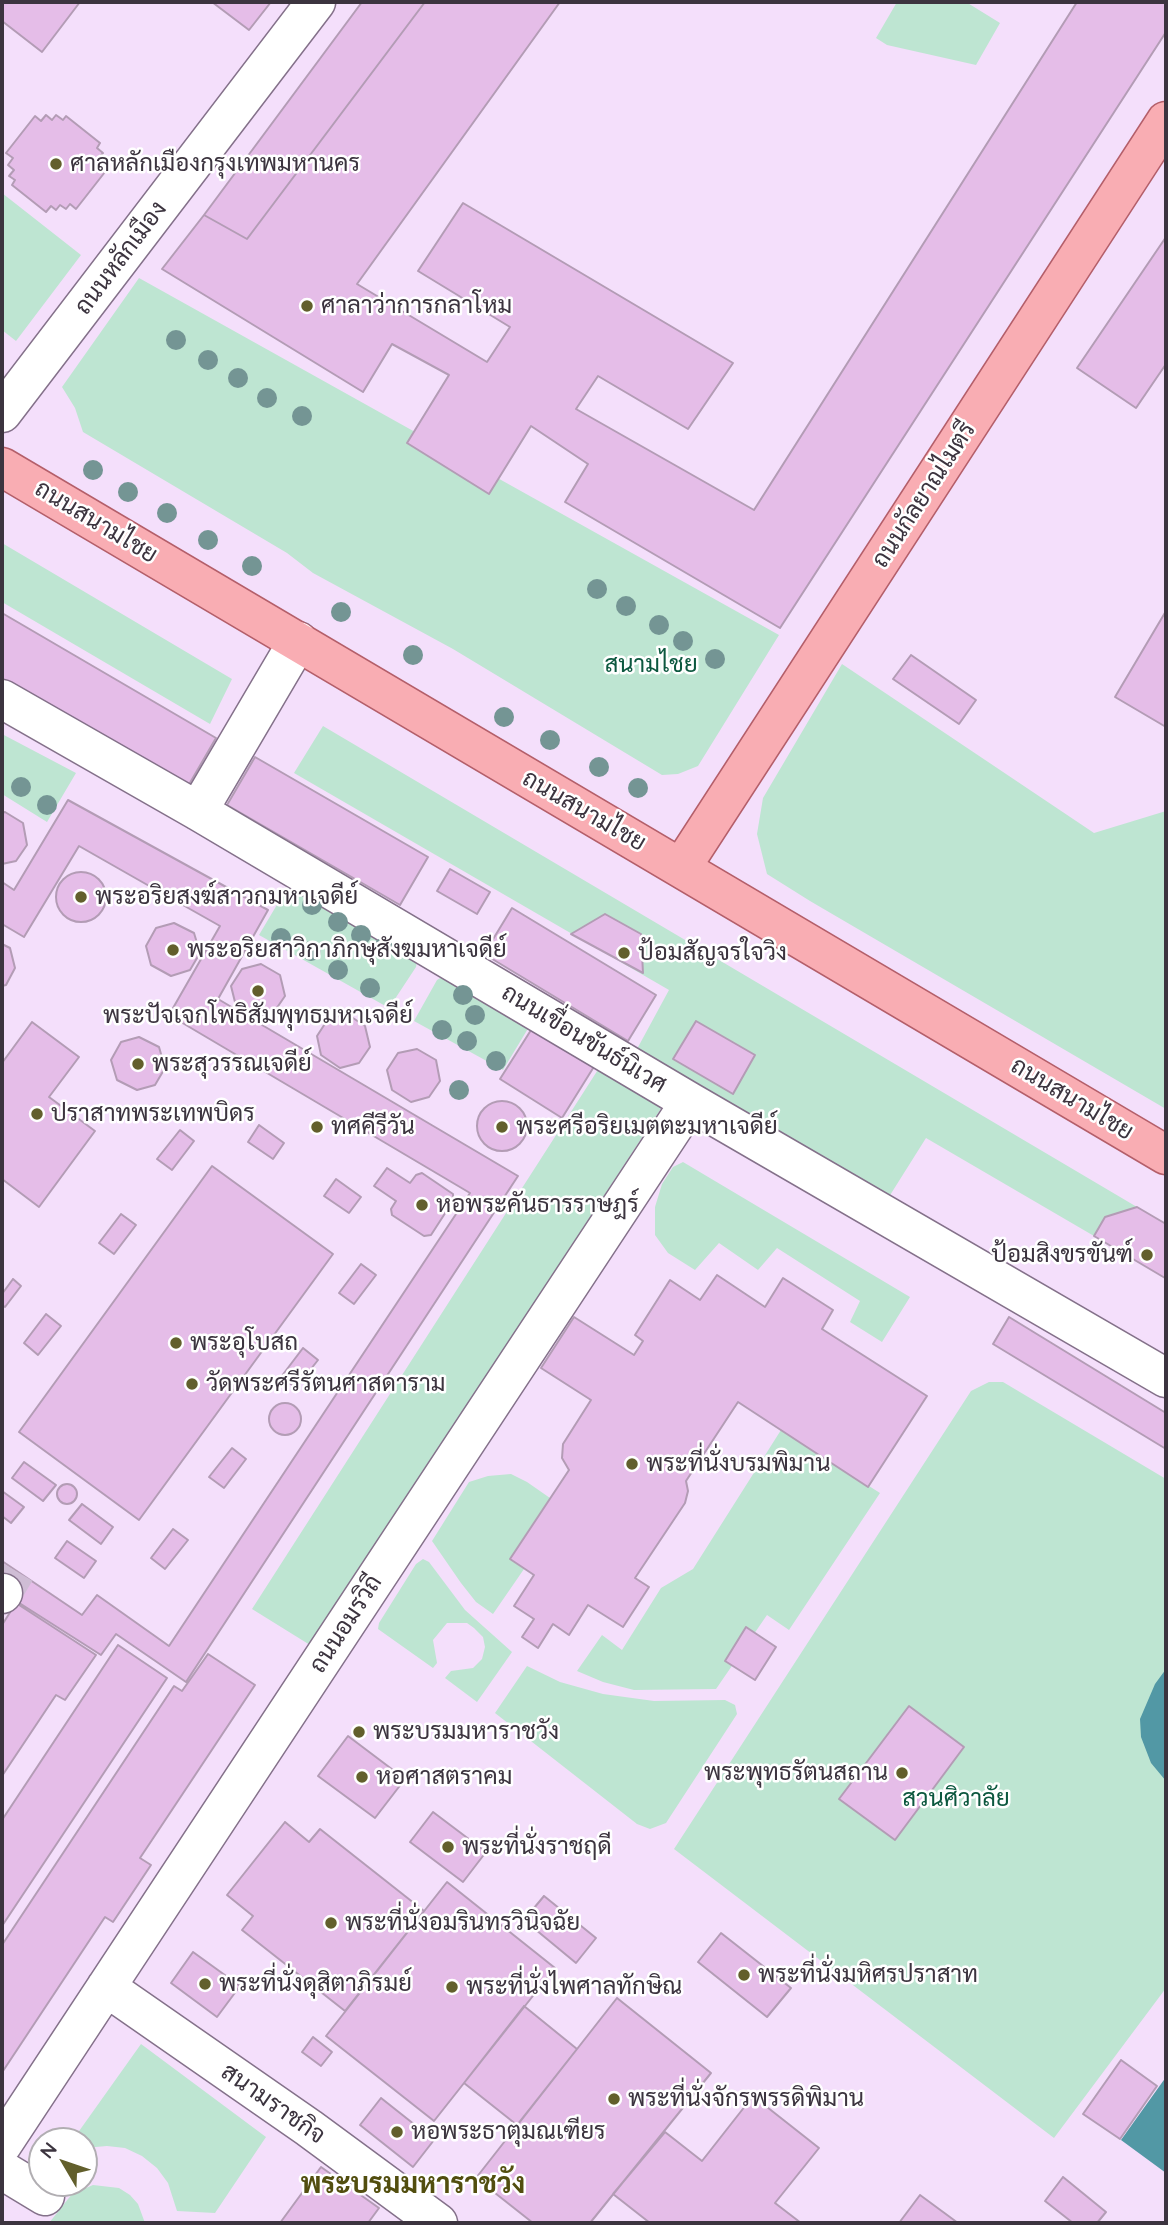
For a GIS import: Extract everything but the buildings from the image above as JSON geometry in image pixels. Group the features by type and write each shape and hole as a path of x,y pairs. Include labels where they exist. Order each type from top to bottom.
{"main road":[{"name":"ถนนกัลยาณไมตรี","path":"681,868 1166,121"},
{"name":"ถนนสนามไชย","path":"2,467 1166,1155"}],"street":[{"name":"ถนนหลักเมือง","path":"2,413 316,2"},
{"path":"198,811 298,641"},
{"name":"ถนนเขื่อนขันธ์นิเวศ","path":"2,699 1166,1378"},
{"name":"ถนนอมรวิถี","path":"2,2145 690,1102"},
{"name":"สนามราชกิจ","path":"106,1987 309,2128 438,2223"},
{"path":"2,2170 28,2186"}],"green space":[{"path":"897,2 966,2 1000,23 976,65 887,45 876,38"},
{"path":"2,193 81,255 16,341 2,330"},
{"name":"สนามไชย","path":"139,278 779,635 698,766 678,774 662,775 453,649 313,573 287,553 83,432 75,408 62,387"},
{"path":"2,543 232,679 210,724 2,602"},
{"path":"842,664 1094,833 1166,811 1166,1109 767,874 757,834 763,798"},
{"path":"323,726 1137,1207 1094,1236 926,1138 887,1200 637,1049 669,990 294,773"},
{"path":"2,734 76,773 47,822 2,794"},
{"path":"294,876 418,955 416,967 389,1008 259,935"},
{"path":"448,973 535,1017 503,1070 414,1021 437,980"},
{"path":"601,1065 664,1104 310,1645 252,1609"},
{"path":"683,1162 910,1297 882,1342 850,1322 860,1301 777,1248 758,1270 719,1243 695,1270 668,1253 655,1235 655,1207 662,1184 673,1167"},
{"name":"สวนศิวาลัย","path":"989,1382 1003,1382 1166,1479 1166,1988 1054,2138 674,1849 971,1391"},
{"path":"781,1430 880,1493 789,1630 767,1615 716,1689 634,1690 603,1682 577,1671 602,1635 622,1650 661,1588 693,1569"},
{"path":"511,1474 550,1498 510,1559 524,1569 493,1614 476,1602 432,1541 469,1482 488,1476"},
{"path":"423,1559 429,1562 465,1610 512,1652 477,1702 445,1678 451,1671 473,1668 482,1659 485,1647 483,1637 474,1628 467,1623 447,1623 433,1640 437,1663 433,1668 378,1629 379,1623 416,1564"},
{"path":"527,1666 560,1682 603,1694 654,1701 725,1700 735,1705 737,1714 666,1823 650,1829 637,1824 495,1713"},
{"path":"141,2044 266,2137 215,2213 177,2211 168,2183 157,2168 142,2156 125,2148 98,2147 98,2127 82,2127"},
{"path":"98,2186 119,2188 130,2195 138,2204 145,2223 49,2223 70,2197 98,2197"}],"shaded area":[{"path":"1166,1669 1166,1781 1151,1763 1141,1737 1140,1719 1155,1684"},
{"path":"1166,2077 1166,2173 1121,2140"}],"tunnel":[{"path":"3,1593 16,1571"}],"place":[{"name":"ศาลหลักเมืองกรุงเทพมหานคร","path":"56,164"},
{"name":"ศาลาว่าการกลาโหม","path":"307,306"},
{"name":"พระอริยสงฆ์สาวกมหาเจดีย์","path":"81,897"},
{"name":"พระอริยสาวิกาภิกษุสังฆมหาเจดีย์","path":"173,950"},
{"name":"ป้อมสัญจรใจวิง","path":"624,953"},
{"name":"พระปัจเจกโพธิสัมพุทธมหาเจดีย์","path":"258,991"},
{"name":"พระสุวรรณเจดีย์","path":"138,1064"},
{"name":"ปราสาทพระเทพบิดร","path":"37,1114"},
{"name":"ทศคีรีวัน","path":"317,1127"},
{"name":"พระศรีอริยเมตตะมหาเจดีย์","path":"502,1127"},
{"name":"หอพระคันธารราษฎร์","path":"422,1205"},
{"name":"ป้อมสิงขรขันฑ์","path":"1147,1255"},
{"name":"พระอุโบสถ","path":"176,1343"},
{"name":"วัดพระศรีรัตนศาสดาราม","path":"192,1384"},
{"name":"พระที่นั่งบรมพิมาน","path":"632,1464"},
{"name":"พระบรมมหาราชวัง","path":"359,1732"},
{"name":"พระพุทธรัตนสถาน","path":"902,1773"},
{"name":"หอศาสตราคม","path":"362,1777"},
{"name":"พระที่นั่งราชฤดี","path":"448,1847"},
{"name":"พระที่นั่งอมรินทรวินิจฉัย","path":"331,1923"},
{"name":"พระที่นั่งมหิศรปราสาท","path":"744,1975"},
{"name":"พระที่นั่งดุสิตาภิรมย์","path":"205,1984"},
{"name":"พระที่นั่งไพศาลทักษิณ","path":"452,1987"},
{"name":"พระที่นั่งจักรพรรดิพิมาน","path":"614,2099"},
{"name":"หอพระธาตุมณเฑียร","path":"397,2132"}],"district":[{"name":"พระบรมมหาราชวัง","path":"413,2185"}]}
